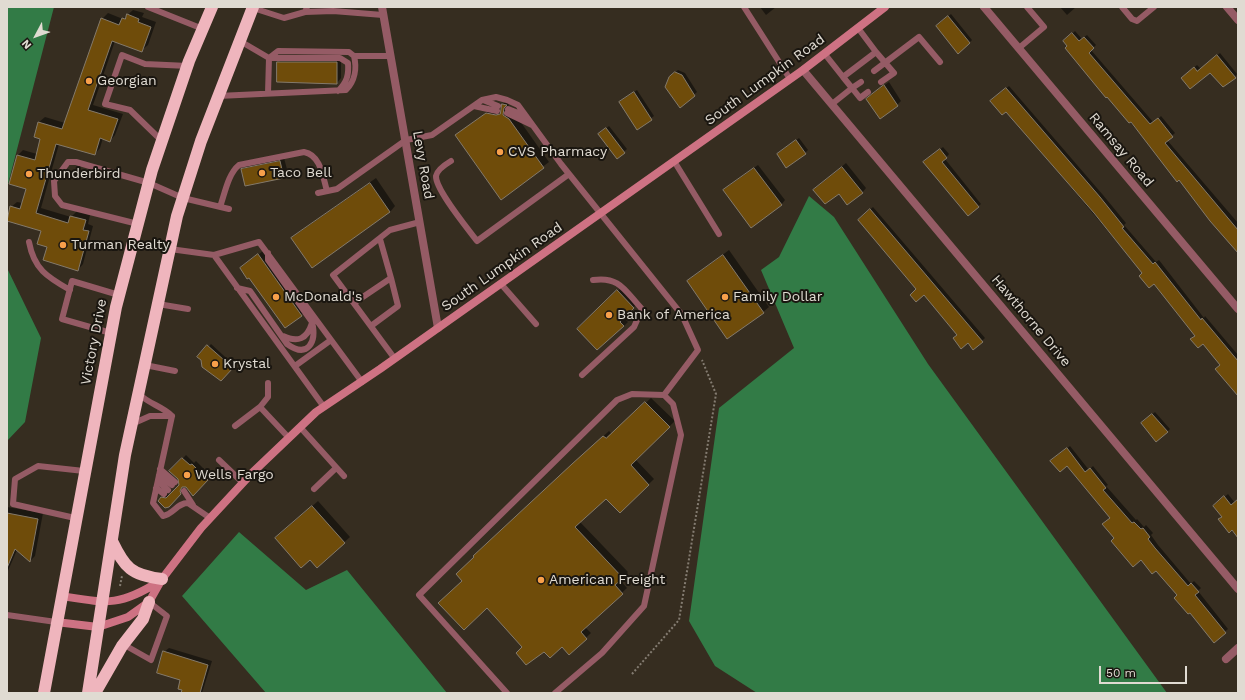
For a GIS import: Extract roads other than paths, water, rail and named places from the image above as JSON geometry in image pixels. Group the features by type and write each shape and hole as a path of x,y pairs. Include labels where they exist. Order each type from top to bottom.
{"highway":[{"name":"Victory Drive","path":"44,693 84,471 119,295 149,183 162,141 188,66 212,7"},
{"path":"88,693 132,424 170,249 183,198 218,96 253,8"},
{"path":"112,541 122,561 132,570 144,577 162,579"},
{"path":"95,693 122,646 143,619 149,602"}],"main road":[{"name":"South Lumpkin Road","path":"56,622 98,627 128,617 149,602 162,579 210,518 242,482 300,427 324,407 395,359 790,80 885,7"},
{"name":"South Lumpkin Road","path":"61,596 102,603 137,596 162,579"}],"street":[{"name":"Ramsay Road","path":"984,7 1238,309"},
{"path":"1227,7 1238,20"},
{"name":"Levy Road","path":"383,11 438,328"},
{"name":"Hawthorne Drive","path":"803,70 1238,588"},
{"path":"1226,659 1238,648"}],"lane":[{"path":"148,7 203,29"},
{"path":"744,7 790,80"},
{"path":"1019,48 1044,27 1027,7"},
{"path":"1122,7 1132,19 1138,21 1154,7"},
{"path":"253,8 284,18 306,10 383,11"},
{"path":"858,28 876,52 894,72 881,82"},
{"path":"874,72 919,37 940,62"},
{"path":"240,41 269,58 340,58 348,63 348,72 346,84 338,91"},
{"path":"269,58 278,51 350,52 354,56 391,56"},
{"path":"843,77 876,52"},
{"path":"824,53 860,98 868,92"},
{"path":"162,141 130,110 105,104 122,55 145,64 188,66"},
{"path":"218,96 268,92 346,90 350,87 355,74 354,56"},
{"path":"268,92 269,58"},
{"path":"832,104 861,82"},
{"path":"318,193 337,189 406,140 432,135 482,100 496,97 518,105 569,174 682,315 698,350 664,395"},
{"path":"474,106 498,109 482,100"},
{"path":"526,116 508,111 534,125"},
{"path":"220,207 234,168 239,165 304,152 312,155 317,160 327,192"},
{"path":"451,161 438,171 436,176 440,189 477,241 569,174"},
{"path":"674,161 719,234"},
{"path":"138,224 62,205 55,196 54,182 68,162 76,162 149,183 183,198 229,209"},
{"path":"395,359 333,275 390,230 420,222"},
{"path":"371,326 398,306 380,238"},
{"path":"29,242 31,253 41,272 70,290"},
{"path":"170,249 214,255 259,242 362,382"},
{"path":"237,288 250,291 287,344 294,349 300,350 308,347 314,340 315,333 312,322 268,260 268,253"},
{"path":"214,255 324,407"},
{"path":"354,303 391,278"},
{"path":"582,375 634,327 642,309 614,280 606,278 593,280"},
{"path":"111,333 62,319 72,281 119,295"},
{"path":"501,284 536,324"},
{"path":"158,304 188,309"},
{"path":"282,336 292,340 299,340 307,334 312,322"},
{"path":"295,366 331,340"},
{"path":"145,365 175,371"},
{"path":"235,426 260,407 268,397 268,383"},
{"path":"138,394 153,405 165,409 172,416"},
{"path":"506,693 419,596 617,400 632,394 664,395 673,404 681,435 644,606 602,653 555,693"},
{"path":"260,407 289,438"},
{"path":"132,424 150,416 172,416"},
{"path":"172,416 153,503 163,516 170,514 182,500 210,518"},
{"path":"300,427 344,476"},
{"path":"219,460 242,482"},
{"path":"76,518 13,504 15,479 38,466 84,471"},
{"path":"314,489 336,468"},
{"path":"158,478 170,488 158,478"},
{"path":"122,646 128,647 151,660 167,616 149,602"},
{"path":"7,615 56,622"}],"place":[{"name":"Georgian","path":"89,81"},
{"name":"CVS Pharmacy","path":"500,152"},
{"name":"Taco Bell","path":"262,173"},
{"name":"Thunderbird","path":"29,174"},
{"name":"Turman Realty","path":"63,245"},
{"name":"McDonald's","path":"276,297"},
{"name":"Family Dollar","path":"725,297"},
{"name":"Bank of America","path":"609,315"},
{"name":"Krystal","path":"215,364"},
{"name":"Wells Fargo","path":"187,475"},
{"name":"American Freight","path":"541,580"}]}
